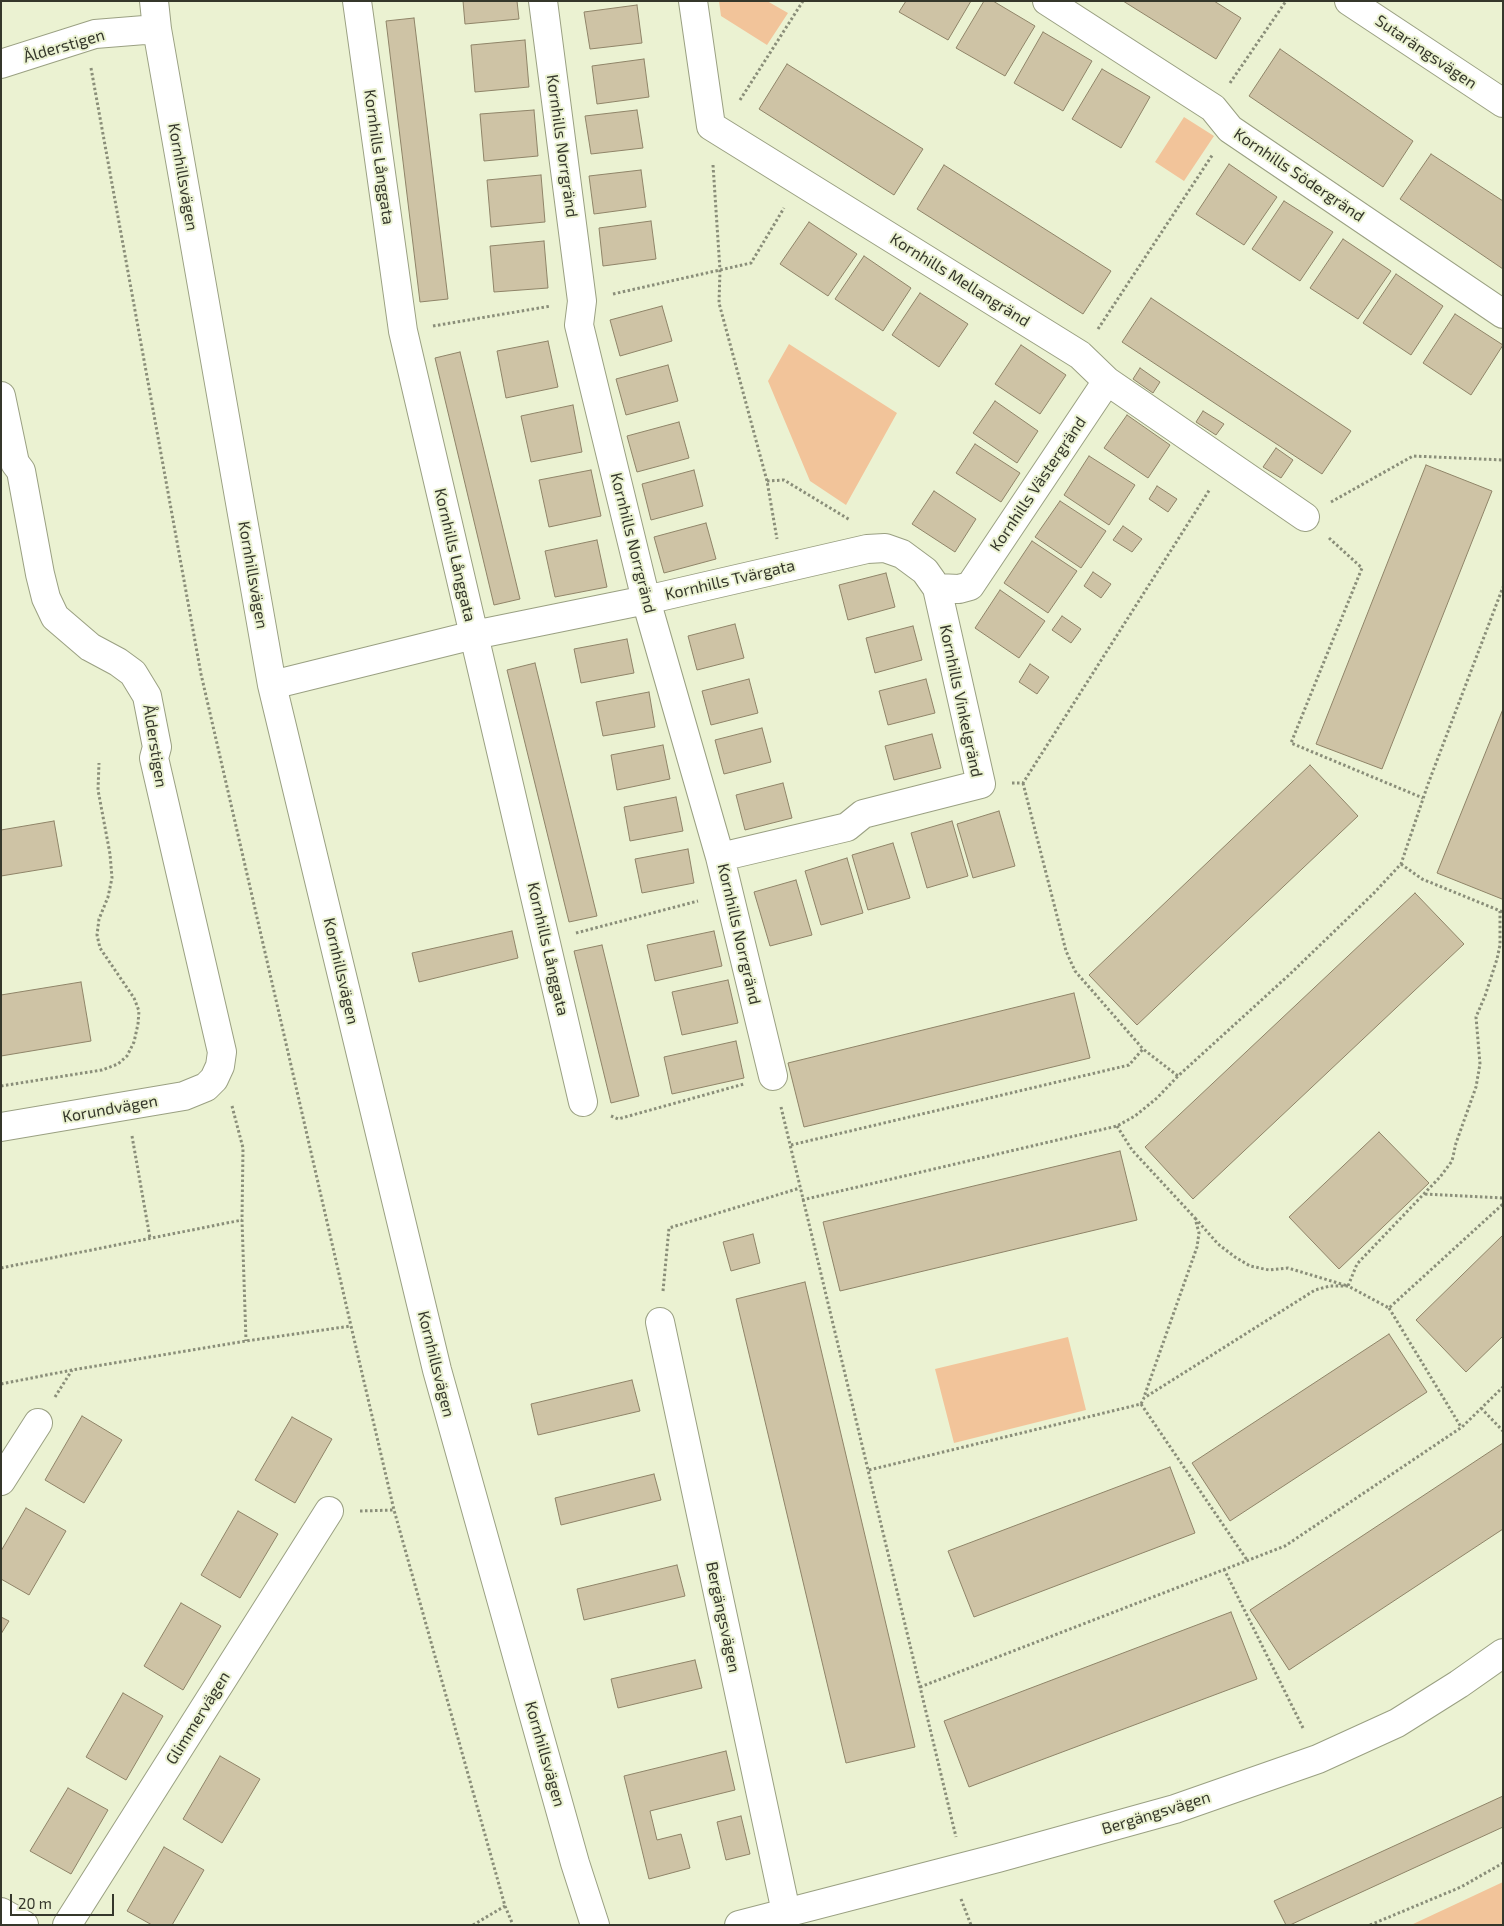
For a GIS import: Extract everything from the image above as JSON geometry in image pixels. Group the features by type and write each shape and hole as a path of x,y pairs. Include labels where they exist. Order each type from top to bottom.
{"street":[{"name":"Kornhillsvägen","path":"154,1 157,29 272,685 437,1370 573,1854 595,1925"},
{"name":"Kornhills Långgata","path":"357,1 403,330 583,1102"},
{"name":"Kornhills Norrgränd","path":"543,1 582,301 579,326 646,600 720,857 772,1076"},
{"path":"693,1 711,126"},
{"name":"Kornhills Södergränd","path":"1047,1 1213,108 1230,129 1503,314"},
{"name":"Sutarängsvägen","path":"1349,1 1503,103"},
{"name":"Ålderstigen","path":"1,64 95,34 157,29"},
{"name":"Kornhills Mellangränd","path":"711,126 1080,355 1107,382 1305,517"},
{"name":"Kornhills Västergränd","path":"936,588 959,589 970,586 1107,382"},
{"name":"Ålderstigen","path":"1,396 15,463 20,472 40,574 46,598 55,617 90,647 118,662 133,673 146,696 157,747 154,758 222,1052 220,1066 214,1079"},
{"name":"Kornhills Tvärgata","path":"272,685 474,635 646,600 867,549 884,548 902,554 925,571 936,588"},
{"name":"Kornhills Vinkelgränd","path":"720,857 847,827 863,814 981,784 936,588"},
{"name":"Korundvägen","path":"1,1127 184,1096 206,1087 214,1079"},
{"name":"Bergängsvägen","path":"660,1322 786,1912"},
{"path":"1,1481 38,1422"},
{"name":"Glimmervägen","path":"67,1925 329,1512"},
{"name":"Bergängsvägen","path":"739,1925 963,1867 1175,1809 1318,1759 1397,1723 1460,1684 1503,1653"},
{"path":"1,1912 24,1925"}],"path":[{"path":"782,568 767,481 719,303 720,270 711,126 738,104 803,1"},
{"path":"1237,73 1286,1"},
{"path":"85,37 201,674 352,1326"},
{"path":"1080,355 1230,129"},
{"path":"720,270 751,263 800,181"},
{"path":"1424,798 1291,743 1362,568 1305,517 1413,456 1503,460"},
{"path":"1178,1076 1143,1049 1074,971 1066,951 1023,783 1226,463"},
{"path":"767,481 784,480 881,539 884,548"},
{"path":"802,1200 1118,1126 1135,1116 1157,1098 1178,1076 1289,975 1373,894 1401,864 1503,587"},
{"path":"1,1086 102,1070 118,1064 127,1056 134,1042 139,1011 124,982 100,948 97,935 99,919 108,898 112,878 104,812 98,790 98,763"},
{"path":"981,784 1023,783"},
{"path":"1348,1286 1357,1264 1440,1178 1452,1161 1456,1143 1476,1086 1480,1064 1476,1017 1486,996 1500,945 1502,911 1422,879 1401,864"},
{"path":"546,940 729,893"},
{"path":"791,1145 1129,1065 1143,1049"},
{"path":"583,1102 618,1120 772,1076 791,1145 802,1200 869,1470 963,1867"},
{"path":"214,1079 232,1107 243,1148 242,1220 246,1341"},
{"path":"126,1106 150,1238"},
{"path":"1118,1126 1132,1150 1218,1244 1235,1257 1250,1266 1269,1270 1288,1268 1348,1286 1389,1308 1462,1428"},
{"path":"660,1322 669,1228 800,1188"},
{"path":"1425,1194 1503,1198"},
{"path":"1389,1308 1503,1204"},
{"path":"869,1470 1141,1404 1197,1247 1199,1233 1196,1218"},
{"path":"1,1268 242,1220"},
{"path":"1144,1398 1315,1290 1330,1286 1348,1286"},
{"path":"920,1687 1285,1546 1462,1428 1503,1387"},
{"path":"1141,1404 1247,1560"},
{"path":"1481,1408 1503,1431"},
{"path":"1224,1570 1318,1759"},
{"path":"1370,1925 1462,1886 1503,1863"},
{"path":"473,1925 506,1906"}],"shaded area":[{"path":"719,1 767,1 788,13 767,45 721,16"},
{"path":"1184,117 1214,136 1184,181 1155,162"},
{"path":"789,344 897,413 846,505 810,481 768,381"},
{"path":"1068,1337 1086,1410 954,1443 935,1369"},
{"path":"1503,1882 1503,1925 1411,1925"}],"building":[{"path":"463,1 517,1 519,19 465,24"},
{"path":"906,1 971,1 948,40 899,12"},
{"path":"984,1 993,1 1035,26 1005,76 956,48"},
{"path":"1123,1 1214,1 1241,18 1216,59"},
{"path":"637,5 642,43 590,49 584,12"},
{"path":"414,18 448,299 420,302 386,21"},
{"path":"1043,32 1092,61 1063,111 1014,83"},
{"path":"525,40 529,87 475,92 471,45"},
{"path":"1280,49 1413,141 1383,187 1249,96"},
{"path":"644,59 649,97 597,104 592,66"},
{"path":"787,64 923,149 894,195 759,109"},
{"path":"1102,69 1150,97 1121,148 1072,119"},
{"path":"534,110 538,156 484,161 480,114"},
{"path":"637,110 643,148 591,154 585,116"},
{"path":"1431,154 1503,201 1503,269 1400,199"},
{"path":"1229,164 1277,197 1244,245 1196,214"},
{"path":"944,165 1111,271 1083,314 917,209"},
{"path":"641,170 646,207 594,214 589,176"},
{"path":"541,175 545,222 491,227 487,180"},
{"path":"1284,201 1333,232 1300,281 1252,249"},
{"path":"651,221 656,259 603,266 599,228"},
{"path":"809,222 857,254 828,296 780,264"},
{"path":"1343,239 1391,271 1358,319 1310,288"},
{"path":"544,241 548,288 494,292 490,246"},
{"path":"864,256 911,288 883,331 835,299"},
{"path":"1396,274 1443,306 1411,355 1363,323"},
{"path":"920,293 968,324 939,367 892,335"},
{"path":"1151,298 1351,431 1322,474 1122,342"},
{"path":"662,306 672,341 620,356 610,320"},
{"path":"1455,314 1503,345 1471,395 1423,363"},
{"path":"548,341 558,387 506,398 497,351"},
{"path":"1021,345 1066,375 1040,414 995,384"},
{"path":"460,352 520,599 494,605 435,358"},
{"path":"668,365 678,401 626,415 616,379"},
{"path":"1140,368 1160,382 1153,393 1133,379"},
{"path":"995,401 1038,431 1017,463 973,433"},
{"path":"573,405 582,452 531,462 521,416"},
{"path":"1203,411 1224,424 1216,435 1196,422"},
{"path":"1127,415 1170,445 1148,478 1104,448"},
{"path":"679,422 689,458 637,472 627,436"},
{"path":"975,444 1020,473 1001,502 956,473"},
{"path":"1276,448 1293,460 1281,478 1263,467"},
{"path":"1089,456 1135,485 1109,525 1064,495"},
{"path":"1426,465 1492,491 1382,769 1316,744"},
{"path":"591,470 601,516 549,527 539,480"},
{"path":"694,470 703,506 651,520 642,484"},
{"path":"1157,486 1177,499 1168,512 1149,499"},
{"path":"934,491 976,519 955,552 912,524"},
{"path":"1060,501 1106,531 1081,568 1035,537"},
{"path":"706,523 716,559 664,573 654,537"},
{"path":"1123,526 1142,539 1132,552 1113,540"},
{"path":"597,540 607,587 555,597 545,551"},
{"path":"1032,541 1077,571 1048,613 1004,583"},
{"path":"1093,572 1111,584 1101,598 1084,586"},
{"path":"886,573 895,607 848,620 839,585"},
{"path":"1000,590 1045,621 1019,658 975,628"},
{"path":"1062,616 1081,629 1071,643 1052,630"},
{"path":"735,624 744,658 697,670 688,636"},
{"path":"913,626 922,660 875,673 866,638"},
{"path":"627,639 634,673 581,683 574,649"},
{"path":"535,663 597,916 569,922 507,670"},
{"path":"1030,664 1049,677 1037,694 1019,682"},
{"path":"749,679 758,713 711,725 702,691"},
{"path":"926,679 935,713 888,725 879,691"},
{"path":"649,692 655,727 603,736 596,702"},
{"path":"1503,709 1503,898 1502,899 1437,873"},
{"path":"762,728 771,762 724,774 715,740"},
{"path":"932,734 941,768 894,780 885,746"},
{"path":"663,745 670,779 617,790 611,755"},
{"path":"1310,765 1358,816 1137,1025 1089,975"},
{"path":"783,783 792,818 745,830 736,795"},
{"path":"676,797 683,831 630,841 624,807"},
{"path":"999,811 1015,866 973,878 957,824"},
{"path":"54,821 62,866 1,876 1,830"},
{"path":"952,821 968,876 927,888 911,833"},
{"path":"893,843 910,898 868,910 852,855"},
{"path":"688,849 694,883 642,893 635,859"},
{"path":"847,858 863,913 821,925 805,871"},
{"path":"796,880 812,935 770,946 754,892"},
{"path":"1415,893 1464,944 1193,1199 1145,1147"},
{"path":"512,931 518,958 419,982 412,953"},
{"path":"714,931 722,966 655,981 647,945"},
{"path":"602,945 639,1096 611,1103 574,951"},
{"path":"728,980 738,1023 682,1035 672,992"},
{"path":"81,982 91,1041 1,1056 1,995"},
{"path":"1074,993 1090,1058 804,1127 788,1063"},
{"path":"736,1041 744,1078 672,1094 664,1057"},
{"path":"1379,1132 1429,1183 1339,1269 1289,1217"},
{"path":"1120,1151 1137,1220 840,1291 823,1222"},
{"path":"753,1234 760,1263 731,1271 723,1242"},
{"path":"1503,1235 1503,1336 1466,1372 1416,1320"},
{"path":"805,1282 915,1747 846,1763 736,1299"},
{"path":"1389,1334 1427,1392 1230,1521 1192,1463"},
{"path":"632,1380 640,1411 538,1435 531,1404"},
{"path":"82,1416 122,1440 84,1503 45,1480"},
{"path":"292,1417 332,1439 295,1503 255,1480"},
{"path":"1503,1443 1503,1529 1289,1670 1250,1610"},
{"path":"1170,1467 1195,1533 974,1617 948,1551"},
{"path":"654,1474 661,1500 561,1525 555,1498"},
{"path":"26,1508 66,1531 29,1595 1,1579 1,1551"},
{"path":"238,1511 278,1534 240,1598 201,1575"},
{"path":"677,1565 685,1596 584,1620 577,1589"},
{"path":"181,1603 221,1626 183,1690 144,1666"},
{"path":"1231,1612 1257,1679 969,1787 944,1721"},
{"path":"1,1617 9,1621 1,1634"},
{"path":"695,1660 702,1688 618,1708 611,1679"},
{"path":"123,1693 163,1716 126,1780 86,1757"},
{"path":"726,1751 735,1790 650,1811 657,1840 681,1834 690,1868 649,1879 624,1776"},
{"path":"220,1756 260,1779 222,1843 183,1819"},
{"path":"68,1788 108,1810 71,1874 30,1851"},
{"path":"1503,1796 1503,1827 1290,1925 1286,1925 1274,1901"},
{"path":"741,1816 750,1854 726,1860 717,1822"},
{"path":"164,1847 204,1870 172,1925 152,1925 127,1911"}]}
